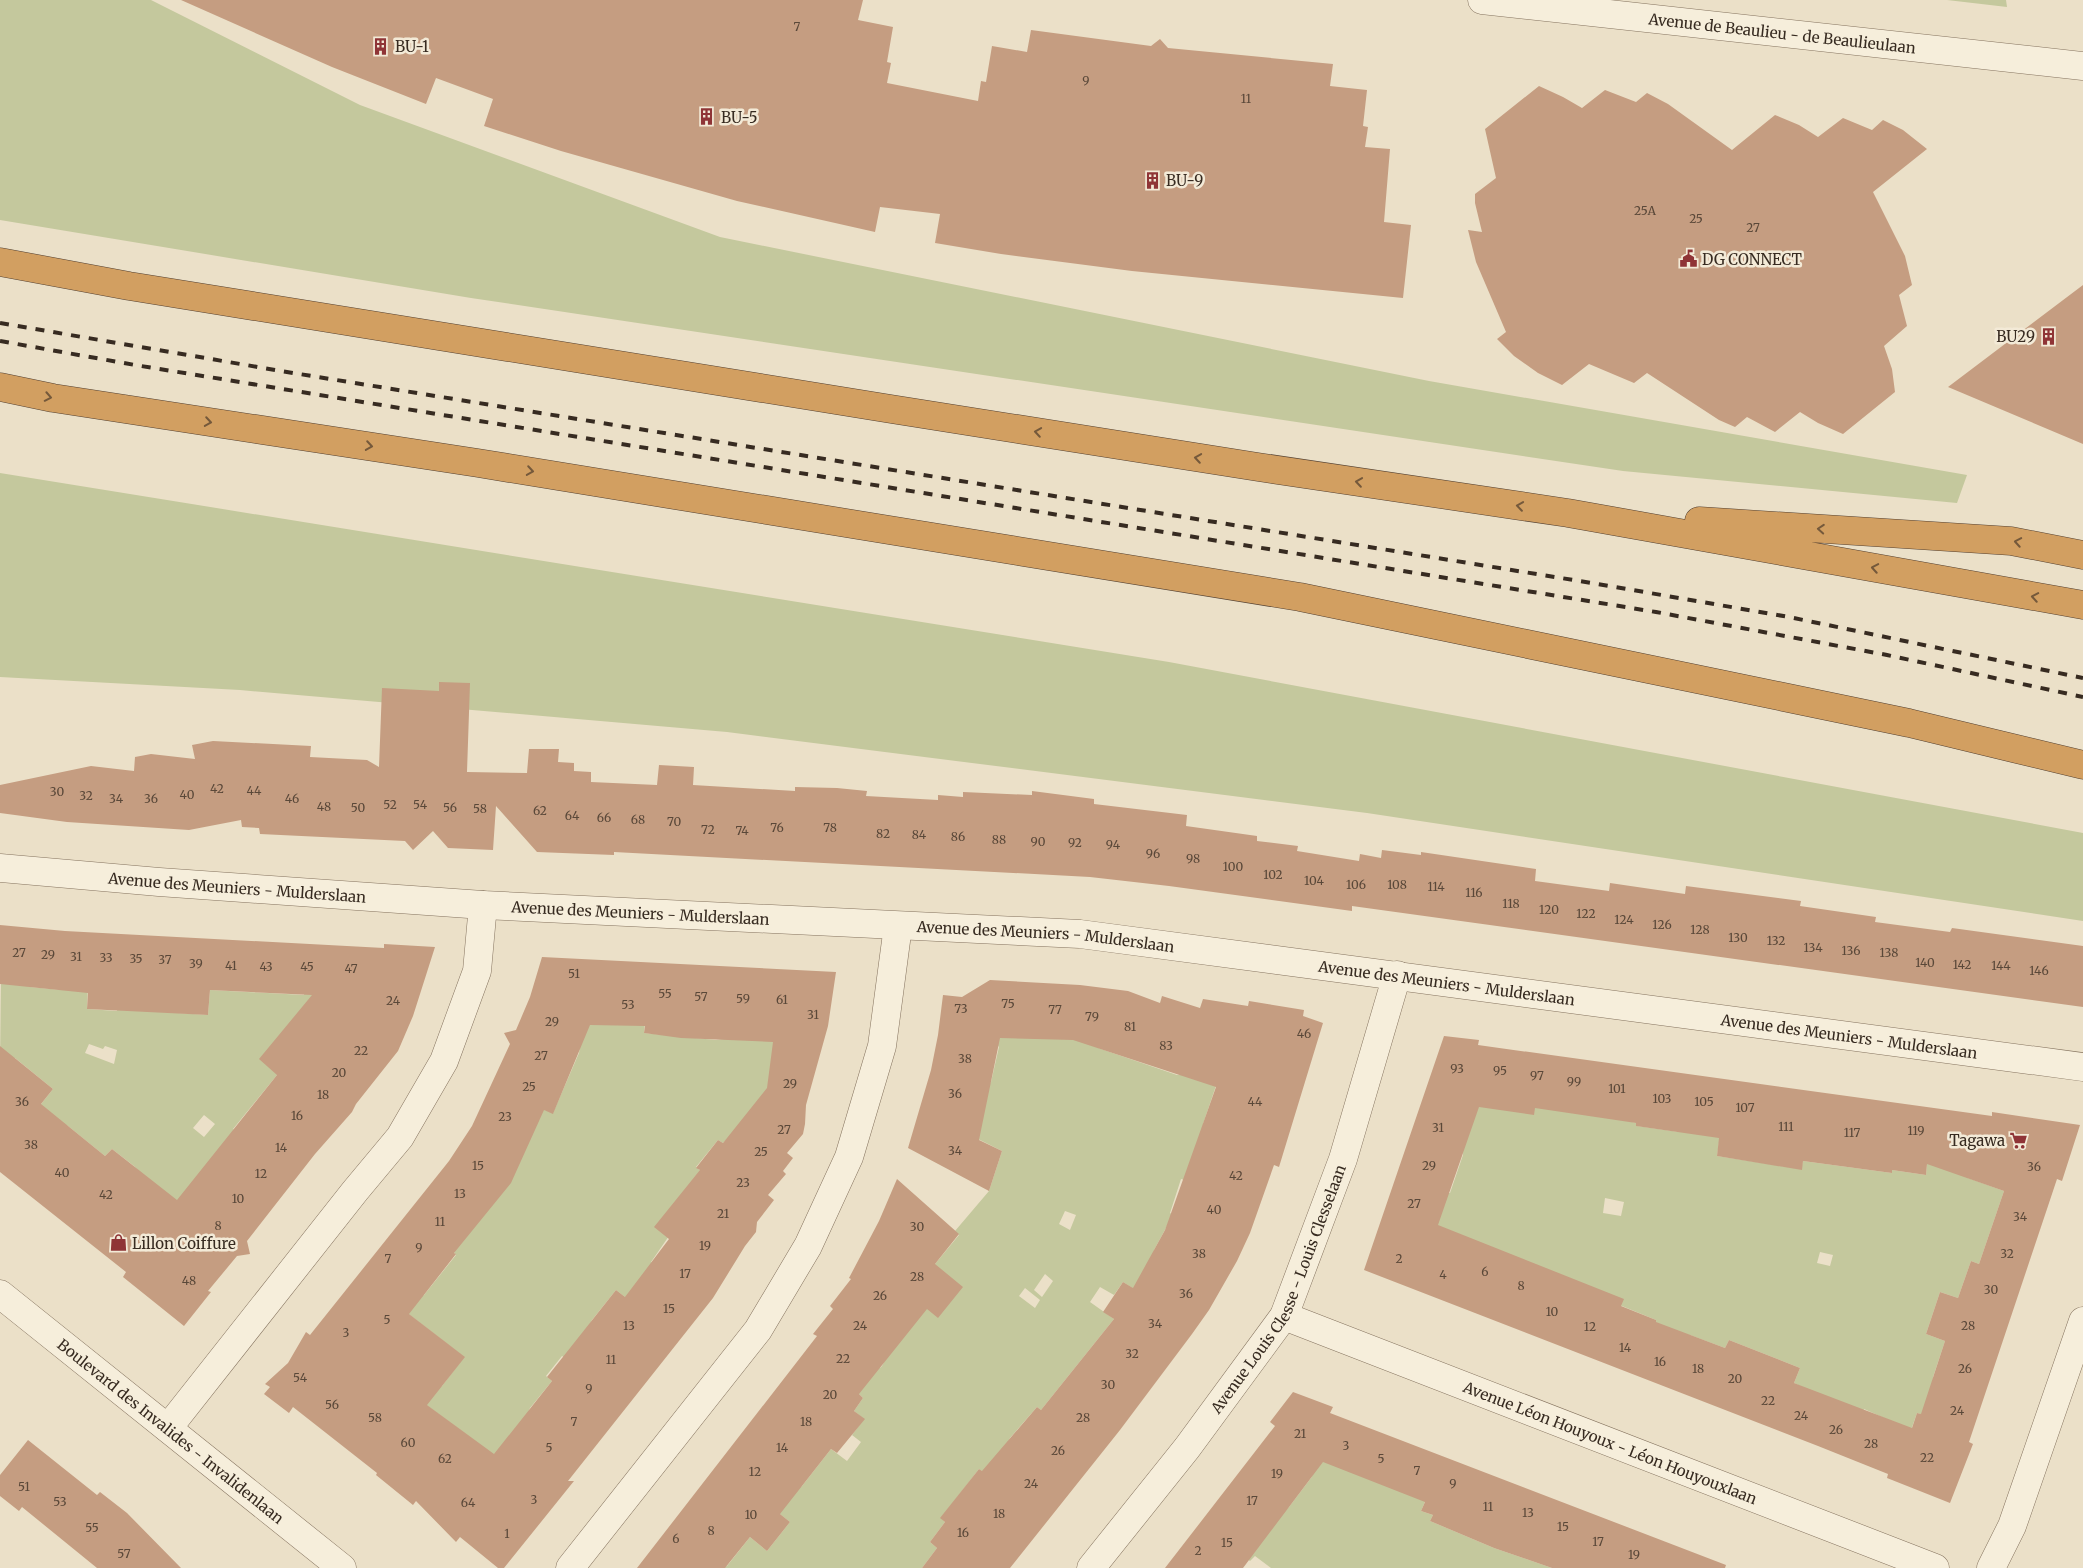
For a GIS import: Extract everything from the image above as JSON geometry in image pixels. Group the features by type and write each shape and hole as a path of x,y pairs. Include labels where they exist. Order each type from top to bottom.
{"highway":[{"path":"0,262 138,287 910,412 1267,469 1568,513 2083,606"},
{"path":"0,388 53,398 478,463 1300,597 1909,723 2083,766"},
{"path":"1568,513 2011,541 2083,555"}],"street":[{"name":"Avenue de Beaulieu - de Beaulieulaan","path":"1482,0 2083,66"},
{"name":"Avenue des Meuniers - Mulderslaan","path":"0,868 159,882 483,905 1080,934 2083,1067"},
{"path":"168,1428 349,1198 400,1137 444,1061 477,971 483,905"},
{"path":"570,1568 758,1330 808,1246 848,1156 882,1046 898,926"},
{"name":"Avenue Louis Clesse - Louis Clesselaan","path":"1091,1568 1187,1448 1284,1316 1343,1159 1397,975"},
{"name":"Boulevard des Invalides - Invalidenlaan","path":"0,1294 342,1568"},
{"name":"Avenue Léon Houyoux - Léon Houyouxlaan","path":"1284,1316 1936,1568"},
{"path":"1991,1568 2012,1526 2083,1321"}],"green space":[{"path":"0,0 151,0 360,105 720,237 1429,381 1967,475 1957,503 1623,471 471,298 0,220"},
{"path":"1947,0 2006,0 2007,7"},
{"path":"0,473 1169,662 2083,833 2083,921 1367,813 727,732 240,690 0,677"},
{"path":"1,975 30,987 61,990 88,983 87,1009 117,1011 120,980 178,1013 208,1015 210,990 304,995 304,988 332,989 277,1075 233,1129 247,1140 182,1219 134,1166 112,1149 105,1156 68,1126 34,1113 53,1089 15,1058 0,1069","holes":["89,1044 103,1049 105,1046 117,1050 114,1064 85,1053","204,1115 215,1124 204,1137 193,1128"]},
{"path":"980,1018 1066,1033 1101,1049 1177,1075 1221,1071 1203,1124 1201,1185 1181,1179 1170,1213 1173,1215 1154,1250 1150,1299 1123,1282 1114,1295 1100,1287 1090,1302 1114,1319 1041,1410 1037,1407 1010,1438 990,1477 979,1469 941,1518 945,1522 930,1542 937,1548 922,1568 719,1568 727,1566 750,1537 767,1551 790,1522 771,1507 802,1486 831,1449 847,1461 861,1442 852,1435 864,1419 854,1411 863,1398 855,1390 875,1365 880,1368 882,1366 935,1264 959,1235 955,1231 989,1191 1002,1151 960,1130 991,1082 999,1047","holes":["1065,1211 1076,1215 1070,1230 1059,1224","1045,1274 1053,1281 1042,1297 1034,1290","1025,1288 1040,1300 1035,1308 1019,1296"]},
{"path":"585,1019 645,1021 644,1033 716,1040 795,1030 766,1099 723,1143 718,1140 696,1167 709,1178 651,1262 661,1270 635,1305 616,1290 592,1320 569,1361 562,1356 546,1376 552,1381 530,1408 499,1482 479,1444 417,1398 442,1386 464,1357 397,1305 424,1295 456,1255 454,1252 537,1107 553,1113 579,1053"},
{"path":"1465,1092 1536,1098 1636,1123 1637,1126 1679,1132 1721,1129 1717,1156 1801,1169 1803,1161 1892,1173 1892,1170 1926,1175 1928,1152 1971,1157 1968,1178 2004,1191 1979,1264 1971,1261 1958,1298 1940,1292 1926,1334 1945,1341 1933,1377 1931,1417 1917,1413 1911,1430 1864,1409 1861,1415 1794,1383 1800,1368 1729,1340 1725,1348 1690,1335 1651,1333 1656,1320 1430,1227 1444,1193 1450,1193 1463,1155","holes":["1605,1198 1624,1202 1621,1216 1603,1213","1820,1252 1833,1255 1830,1266 1817,1263"]},
{"path":"1320,1460 1427,1497 1421,1511 1433,1515 1430,1521 1494,1548 1552,1568 1271,1568 1255,1556 1250,1561 1238,1552 1289,1507 1311,1478"}],"building":[{"path":"181,0 863,0 858,20 893,27 887,62 891,63 887,83 978,101 981,81 986,82 992,46 1027,52 1031,30 1151,46 1160,39 1168,48 1333,64 1330,86 1367,90 1363,126 1368,127 1365,147 1390,149 1384,222 1411,225 1403,298 1132,271 1001,254 935,243 940,214 880,207 875,232 737,201 561,151 484,126 493,99 436,78 426,104 332,67"},
{"path":"1539,86 1582,108 1605,90 1636,102 1647,93 1668,104 1732,150 1775,115 1799,125 1818,137 1843,118 1872,130 1883,120 1903,130 1927,149 1873,192 1905,256 1912,285 1899,295 1907,326 1884,346 1892,369 1895,392 1843,434 1818,423 1800,412 1775,432 1747,417 1735,427 1719,420 1647,373 1634,383 1589,364 1562,385 1538,373 1514,356 1497,339 1506,332 1476,262 1468,230 1482,232 1475,203 1475,194 1496,178 1485,129"},
{"name":"BU29","path":"2083,285 2083,444 1948,387"},
{"path":"439,682 470,683 467,772 527,773 529,749 559,749 558,762 574,763 574,771 591,772 591,782 657,785 659,765 694,767 693,785 795,791 795,787 837,788 867,791 866,796 938,800 938,795 963,797 963,792 1032,795 1032,791 1094,799 1094,804 1187,815 1186,826 1257,836 1257,841 1298,846 1297,851 1359,861 1360,854 1381,858 1382,850 1421,855 1421,852 1536,869 1535,881 1609,891 1610,883 1685,894 1686,886 1801,901 1800,906 1876,917 1875,922 1950,932 1952,928 2083,946 2083,1007 1352,906 1352,911 1090,877 614,852 614,855 537,852 496,806 493,850 448,848 433,831 413,850 405,841 260,834 259,828 242,827 241,820 189,830 67,822 0,813 0,785 91,766 134,771 135,757 151,754 195,759 192,745 213,741 311,746 310,757 367,760 379,767 382,688 439,691"},
{"path":"0,925 65,931 384,948 384,944 435,947 413,1016 398,1051 356,1104 352,1112 315,1154 247,1241 250,1254 237,1256 208,1291 211,1292 184,1326 123,1277 126,1272 0,1172 0,1046 53,1089 41,1104 105,1156 112,1149 177,1200 277,1075 259,1059 312,995 210,990 208,1015 87,1009 88,993 0,984"},
{"path":"542,957 836,972 828,1026 806,1105 803,1134 787,1153 793,1158 783,1171 786,1174 768,1195 774,1200 757,1222 756,1232 745,1246 713,1298 568,1481 574,1481 504,1568 498,1568 460,1537 456,1542 416,1501 413,1505 376,1475 377,1473 293,1407 289,1413 264,1394 270,1387 265,1384 288,1363 306,1332 310,1335 449,1161 472,1126 510,1044 504,1033 516,1030 530,997","holes":["590,1025 645,1026 644,1033 681,1038 773,1042 767,1088 723,1143 718,1140 696,1168 700,1170 654,1227 669,1239 625,1297 616,1290 547,1377 552,1381 494,1454 427,1405 465,1357 409,1314 456,1254 454,1253 511,1183 544,1110 553,1114"]},
{"path":"990,980 1080,985 1128,991 1160,1003 1162,996 1200,1008 1203,999 1248,1006 1249,1001 1304,1010 1303,1016 1323,1023 1279,1167 1274,1165 1250,1233 1237,1261 1209,1310 1192,1334 1120,1430 1010,1568 922,1568 937,1548 930,1542 945,1522 940,1518 979,1469 982,1471 1037,1407 1041,1410 1114,1319 1103,1312 1123,1282 1133,1288 1165,1230 1216,1087 1073,1040 1000,1038 979,1140 1002,1151 989,1191 908,1148 931,1070 943,995 962,997"},
{"path":"1444,1036 1479,1040 1478,1045 1992,1116 1992,1112 2080,1125 2062,1181 2057,1179 1969,1442 1973,1444 1950,1503 1887,1478 1888,1474 1818,1446 1364,1270","holes":["1479,1107 1534,1115 1535,1108 1636,1123 1636,1126 1719,1138 1717,1156 1802,1170 1803,1161 1892,1173 1892,1170 1926,1175 1927,1164 2004,1191 1979,1264 1971,1261 1958,1298 1940,1292 1926,1334 1945,1341 1921,1414 1917,1413 1912,1428 1794,1383 1800,1368 1729,1340 1725,1348 1656,1322 1656,1320 1621,1306 1624,1299 1438,1225"]},
{"path":"897,1179 959,1234 935,1264 963,1287 938,1318 927,1309 859,1394 863,1398 854,1411 865,1419 837,1453 831,1449 780,1514 790,1522 767,1551 750,1537 725,1568 637,1568 817,1336 813,1334 833,1309 830,1306 851,1279 849,1278 879,1221"},
{"path":"1293,1392 1333,1407 1330,1413 1726,1565 1725,1568 1552,1568 1494,1548 1430,1521 1433,1515 1421,1511 1425,1502 1323,1462 1243,1568 1165,1568 1275,1426 1270,1422"},
{"path":"28,1440 97,1495 100,1492 127,1513 181,1568 97,1568 22,1507 19,1511 0,1496 0,1475"}],"railway":[{"path":"0,323 293,373 1592,583 1789,617 2083,678"},
{"path":"0,341 135,365 1656,612 1887,655 2083,697"}],"place":[{"name":"BU-1","path":"381,46"},
{"name":"BU-5","path":"707,117"},
{"name":"BU-9","path":"1152,180"},
{"name":"DG CONNECT","path":"1688,259"},
{"name":"BU29","path":"2049,336"},
{"name":"Tagawa","path":"2019,1140"},
{"name":"Lillon Coiffure","path":"118,1243"}]}
